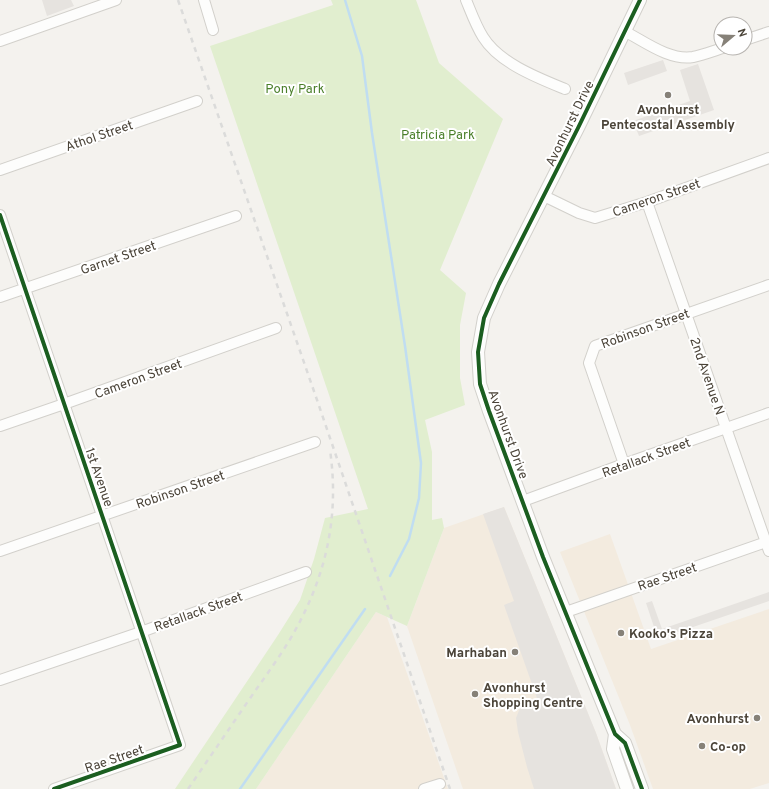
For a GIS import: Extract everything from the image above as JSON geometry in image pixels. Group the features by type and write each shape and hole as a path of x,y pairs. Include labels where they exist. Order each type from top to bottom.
{"street":[{"path":"0,41 116,0"},
{"path":"204,0 213,30"},
{"path":"466,0 482,37 497,54 534,76 566,89"},
{"name":"Avonhurst Drive","path":"640,0 499,284 484,318 478,352 480,384 489,412 615,734 626,743 642,789"},
{"path":"624,31 660,50 673,55 693,57 713,51"},
{"path":"753,37 769,32"},
{"name":"Athol Street","path":"0,170 197,101"},
{"name":"Cameron Street","path":"544,196 579,213 595,218 647,202 769,158"},
{"name":"2nd Avenue N","path":"647,202 768,545"},
{"name":"1st Avenue","path":"0,215 180,745"},
{"name":"Garnet Street","path":"0,297 236,216"},
{"name":"Robinson Street","path":"624,464 589,363 595,346 769,285"},
{"name":"Cameron Street","path":"0,426 276,328"},
{"name":"Retallack Street","path":"523,501 769,413"},
{"name":"Robinson Street","path":"0,551 315,442"},
{"name":"Rae Street","path":"566,612 768,545"},
{"name":"Retallack Street","path":"0,680 141,632 306,572"},
{"name":"Avonhurst Drive","path":"615,734 613,749 627,789"},
{"name":"Rae Street","path":"54,789 180,745"},
{"path":"424,789 440,784"}],"shaded area":[{"path":"42,0 71,0 74,6 47,16"},
{"path":"663,60 667,71 628,85 624,73"},
{"path":"698,64 714,110 639,136 633,121 690,101 680,70"},
{"path":"504,507 596,733 616,789 463,789 407,626 444,528"},
{"path":"504,507 596,733 616,789 534,789 518,732 516,718 520,708 538,701 504,605 514,601 483,514"},
{"path":"610,534 651,649 769,609 769,783 750,789 653,789 630,725 560,552"},
{"path":"769,592 769,601 658,639 646,603 652,601 662,629"},
{"path":"376,612 387,617 448,789 256,789"}],"green space":[{"path":"331,0 416,0 439,63 503,119 440,270 466,293 460,325 460,378 465,405 425,420 432,452 432,520 442,518 444,528 407,626 376,612 256,789 175,789 300,600 314,559 325,518 368,509 210,46 333,5"}],"waterway":[{"path":"345,0 362,56 421,463 419,498 409,539 390,576"},
{"path":"240,789 365,609"}],"railway":[{"path":"178,0 450,789"},
{"path":"188,789 285,648 302,618 312,596 327,549 331,525 333,476 330,450"}],"cycle path":[{"path":"640,0 578,128 499,284 484,318 478,352 480,384 543,557 615,734 625,743 642,789"},
{"path":"0,215 180,745 54,789"}],"place":[{"name":"Avonhurst Pentecostal Assembly","path":"668,95"},
{"name":"Kooko's Pizza","path":"621,633"},
{"name":"Marhaban","path":"515,652"},
{"name":"Avonhurst Shopping Centre","path":"475,694"},
{"name":"Avonhurst","path":"757,718"},
{"name":"Co-op","path":"702,746"}],"park label":[{"name":"Pony Park","path":"295,88"},
{"name":"Patricia Park","path":"438,134"}]}
